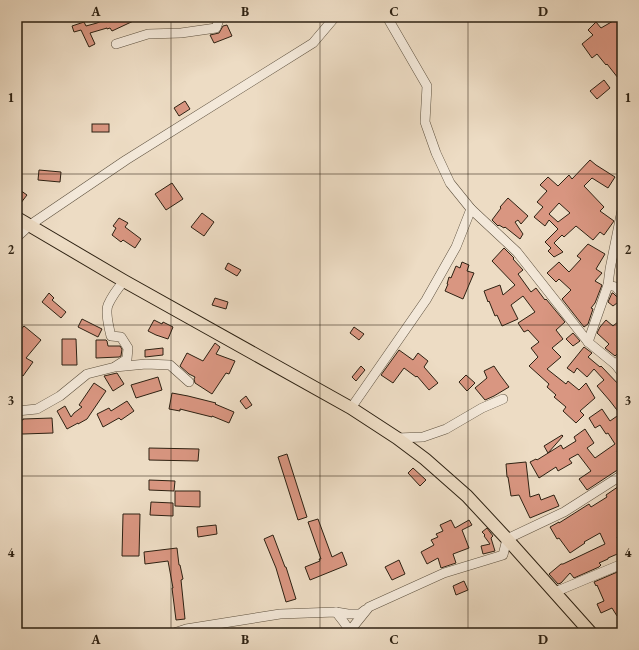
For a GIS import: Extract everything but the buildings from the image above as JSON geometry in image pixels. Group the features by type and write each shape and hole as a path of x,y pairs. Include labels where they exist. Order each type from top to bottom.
{"main road":[{"path":"17,218 124,281 351,408 398,438 425,459 467,496 592,633"}],"street":[{"path":"116,44 148,34 181,33 216,28 220,17"},
{"path":"17,237 30,226 126,160 313,43 335,17"},
{"path":"387,17 427,86 425,122 436,153 450,183 471,209 517,252 588,342 616,365 622,373"},
{"path":"351,408 426,300 456,247 471,209"},
{"path":"588,342 608,285 622,210"},
{"path":"115,367 127,359 128,348 121,337 111,336 108,324 108,306 114,293 124,281"},
{"path":"608,285 616,287 622,294"},
{"path":"616,365 622,357"},
{"path":"17,412 37,409 60,396 87,374 115,367 146,364 170,365 189,382"},
{"path":"398,438 423,437 446,429 482,408 503,399"},
{"path":"174,633 186,629 280,614 336,612 360,614 369,607 444,573 503,554 507,539 564,512 622,475"},
{"path":"555,592 622,564"},
{"path":"336,612 349,632 369,607"}]}
